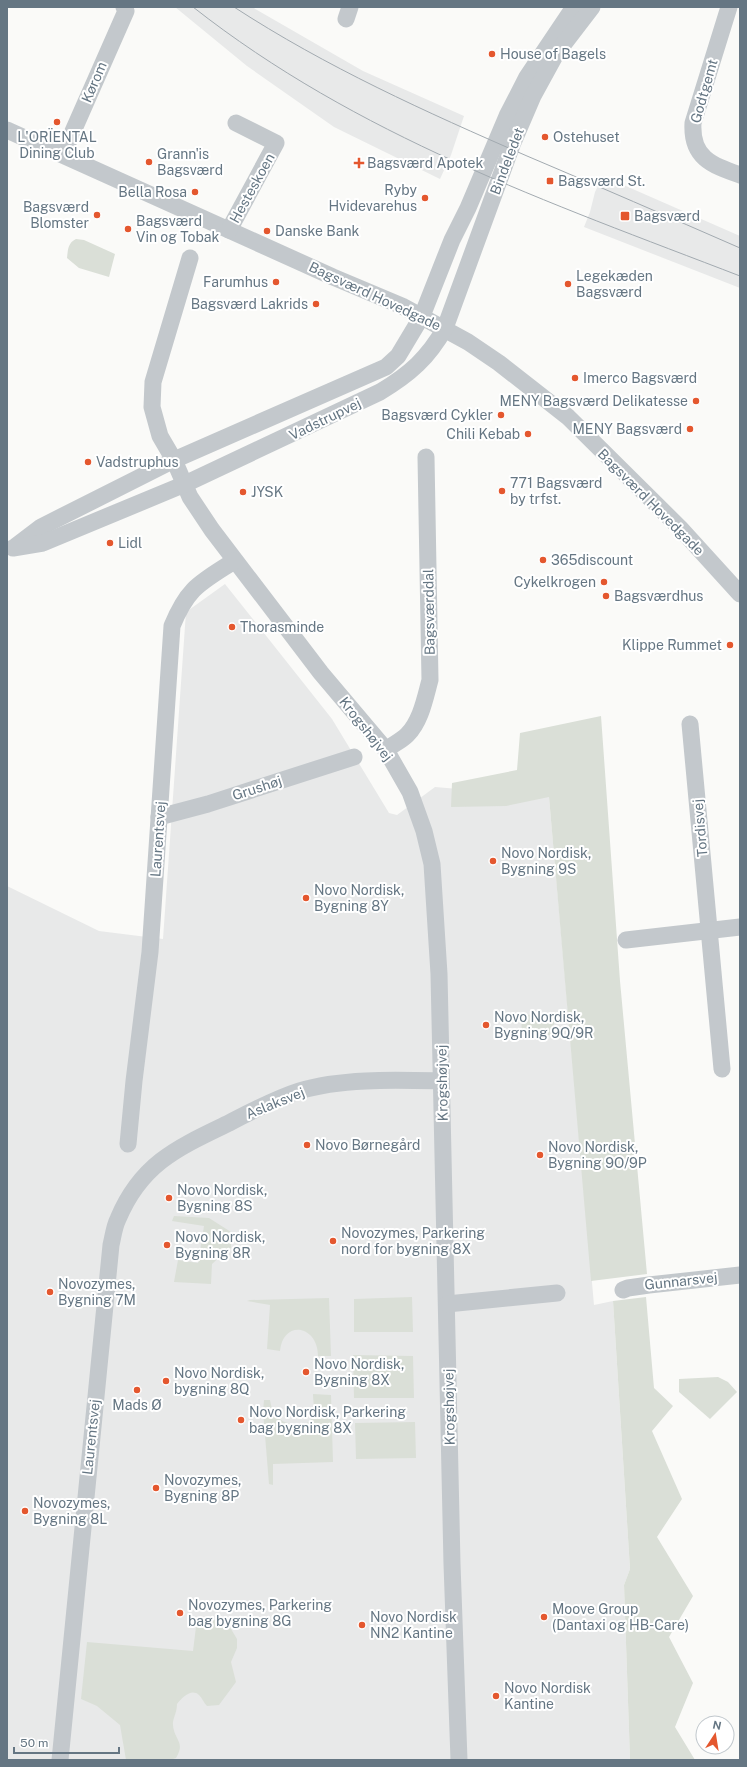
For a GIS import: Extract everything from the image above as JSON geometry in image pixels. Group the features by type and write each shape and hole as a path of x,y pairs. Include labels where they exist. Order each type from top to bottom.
{"street":[{"name":"Bindeledet","path":"422,316 452,240 468,208 507,116 527,77 574,7"},
{"name":"Bindeledet","path":"445,328 512,144 533,96 556,54 592,7"},
{"name":"Godtgemt","path":"729,7 694,123 693,136 696,146 705,159 718,167 740,175"},
{"name":"Kørom","path":"64,154 125,9"},
{"name":"Hesteskoen","path":"229,230 276,143 236,123"},
{"name":"Bagsværd Hovedgade","path":"7,130 64,154 229,230 422,316 445,328 500,363 568,417 680,528 740,594"},
{"path":"185,484 174,460 160,436 152,407 153,382 190,258"},
{"name":"Vadstrupvej","path":"10,550 41,527 174,460 386,367 398,356 422,316"},
{"name":"Vadstrupvej","path":"10,550 43,543 185,484 317,424 390,386 421,362 431,352 445,328"},
{"name":"Bagsværddal","path":"386,750 406,735 416,721 424,703 430,680 426,457"},
{"name":"Krogshøjvej","path":"185,484 190,496 234,561 321,674 386,750 410,792 424,832 432,864 440,974 441,1081 459,1760"},
{"name":"Laurentsvej","path":"128,1144 134,1081 150,952 172,626 180,605 195,586 234,561"},
{"name":"Tordisvej","path":"690,724 722,1069"},
{"name":"Grushøj","path":"159,817 208,804 354,757"},
{"path":"626,940 709,932 740,927"},
{"name":"Aslaksvej","path":"148,1172 170,1154 185,1145 236,1119 299,1091 360,1082 441,1081"},
{"name":"Laurentsvej","path":"60,1760 111,1245 118,1219 132,1193 148,1172"},
{"name":"Gunnarsvej","path":"623,1290 649,1284 740,1275"},
{"path":"447,1304 557,1293"}],"shaded area":[{"path":"175,7 252,7 363,71 464,116 451,155 440,179 334,127 247,66"},
{"path":"603,176 740,236 740,288 584,227 590,212 595,192"},
{"path":"76,239 84,240 115,254 109,277 79,268 67,258 70,244"},
{"path":"225,584 332,719 389,813 397,815 435,787 549,797 594,1305 613,1301 630,1569 624,1585 630,1760 7,1760 7,886 99,931 163,939 186,612"},
{"path":"601,716 620,981 647,1274 591,1281 549,797 506,806 451,807 452,783 517,770 520,733"},
{"path":"554,1014 554,1035 522,1036 521,1015"},
{"path":"174,1216 209,1218 231,1232 231,1248 212,1264 211,1284 174,1282 178,1260 198,1263 204,1226 172,1221"},
{"path":"412,1297 413,1332 354,1332 354,1299"},
{"path":"646,1297 654,1388 673,1406 652,1431 682,1499 657,1537 693,1596 669,1637 693,1683 675,1727 695,1760 630,1760 624,1585 630,1569 613,1301"},
{"path":"329,1298 331,1356 318,1356 316,1346 312,1338 307,1332 300,1330 293,1330 287,1334 282,1341 280,1351 267,1349 270,1305 247,1301 250,1300"},
{"path":"353,1355 413,1356 414,1398 354,1398"},
{"path":"718,1377 728,1382 737,1392 710,1419 679,1392 679,1379"},
{"path":"313,1394 331,1395 333,1462 273,1464 273,1485 269,1484 263,1411 264,1400 270,1400 273,1411 281,1420 291,1424 302,1425 310,1420 314,1414"},
{"path":"415,1422 416,1458 356,1459 355,1423"},
{"path":"212,1620 222,1620 231,1629 237,1639 237,1648 231,1662 236,1682 219,1705 207,1706 196,1693 190,1693 181,1699 177,1704 173,1723 180,1748 176,1758 170,1760 126,1760 120,1725 97,1706 81,1699 87,1642 193,1651 196,1627"}],"tram line":[{"path":"193,7 256,53 321,93 388,129 456,162 526,192 740,276"},
{"path":"234,7 304,49 377,88 452,123 740,248"}],"place":[{"name":"House of Bagels","path":"492,54"},
{"name":"L'ORÏENTAL Dining Club","path":"57,122"},
{"name":"Ostehuset","path":"545,137"},
{"name":"Grann'is Bagsværd","path":"149,162"},
{"name":"Bagsværd Apotek","path":"359,163"},
{"name":"Bagsværd St.","path":"550,181"},
{"name":"Bella Rosa","path":"195,192"},
{"name":"Ryby Hvidevarehus","path":"425,198"},
{"name":"Bagsværd Blomster","path":"97,215"},
{"name":"Bagsværd","path":"625,216"},
{"name":"Bagsværd Vin og Tobak","path":"128,229"},
{"name":"Danske Bank","path":"267,231"},
{"name":"Farumhus","path":"276,282"},
{"name":"Legekæden Bagsværd","path":"568,284"},
{"name":"Bagsværd Lakrids","path":"316,304"},
{"name":"Imerco Bagsværd","path":"575,378"},
{"name":"MENY Bagsværd Delikatesse","path":"696,401"},
{"name":"Bagsværd Cykler","path":"501,415"},
{"name":"MENY Bagsværd","path":"690,429"},
{"name":"Chili Kebab","path":"528,434"},
{"name":"Vadstruphus","path":"88,462"},
{"name":"771 Bagsværd by trfst.","path":"502,491"},
{"name":"JYSK","path":"243,492"},
{"name":"Lidl","path":"110,543"},
{"name":"365discount","path":"543,560"},
{"name":"Cykelkrogen","path":"604,582"},
{"name":"Bagsværdhus","path":"606,596"},
{"name":"Thorasminde","path":"232,627"},
{"name":"Klippe Rummet","path":"730,645"},
{"name":"Novo Nordisk, Bygning 9S","path":"493,861"},
{"name":"Novo Nordisk, Bygning 8Y","path":"306,898"},
{"name":"Novo Nordisk, Bygning 9Q/9R","path":"486,1025"},
{"name":"Novo Børnegård","path":"307,1145"},
{"name":"Novo Nordisk, Bygning 9O/9P","path":"540,1155"},
{"name":"Novo Nordisk, Bygning 8S","path":"169,1198"},
{"name":"Novozymes, Parkering nord for bygning 8X","path":"333,1241"},
{"name":"Novo Nordisk, Bygning 8R","path":"167,1245"},
{"name":"Novozymes, Bygning 7M","path":"50,1292"},
{"name":"Novo Nordisk, Bygning 8X","path":"306,1372"},
{"name":"Novo Nordisk, bygning 8Q","path":"166,1381"},
{"name":"Mads Ø","path":"137,1390"},
{"name":"Novo Nordisk, Parkering bag bygning 8X","path":"241,1420"},
{"name":"Novozymes, Bygning 8P","path":"156,1488"},
{"name":"Novozymes, Bygning 8L","path":"25,1511"},
{"name":"Novozymes, Parkering bag bygning 8G","path":"180,1613"},
{"name":"Moove Group (Dantaxi og HB-Care)","path":"544,1617"},
{"name":"Novo Nordisk NN2 Kantine","path":"362,1625"},
{"name":"Novo Nordisk Kantine","path":"496,1696"}]}
